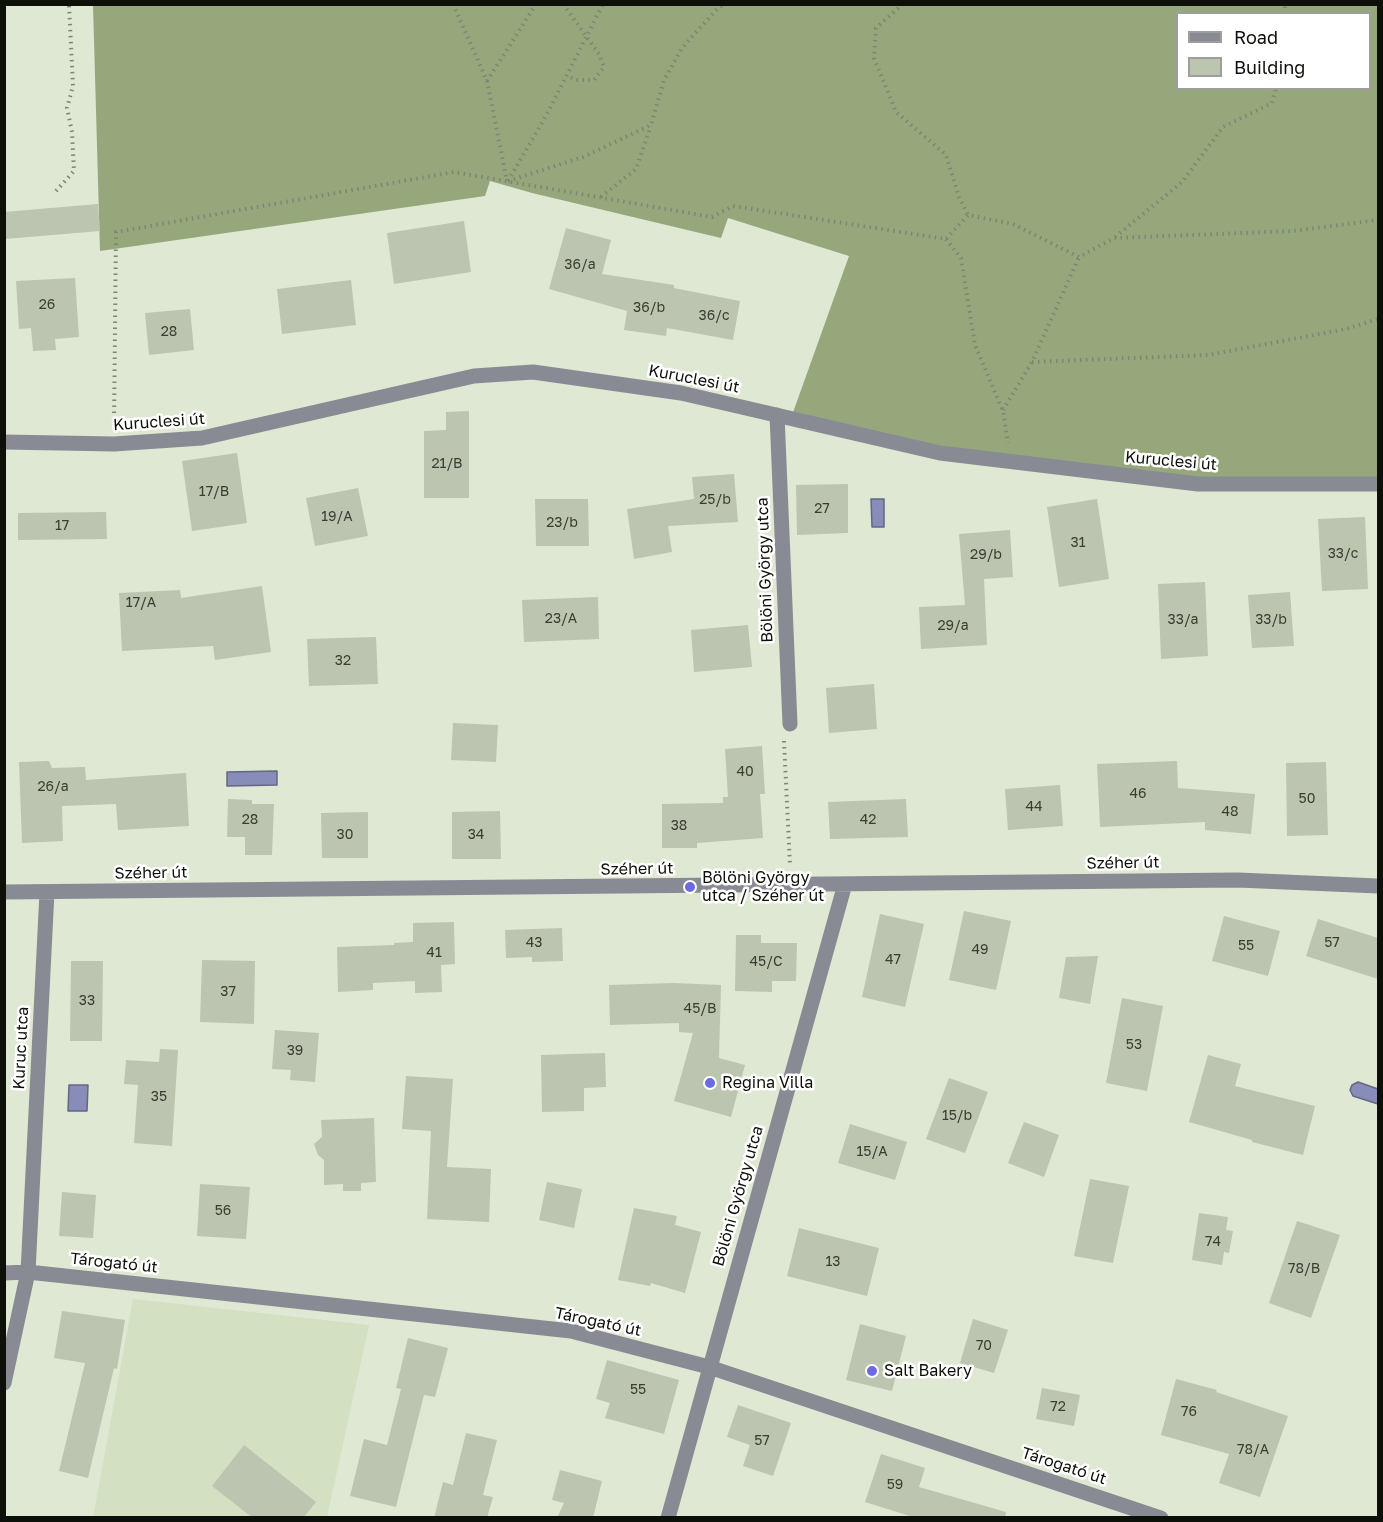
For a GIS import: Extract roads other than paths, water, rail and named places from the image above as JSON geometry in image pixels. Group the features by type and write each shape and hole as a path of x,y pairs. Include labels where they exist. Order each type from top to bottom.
{"street":[{"name":"Kuruclesi út","path":"4,442 114,444 202,438 474,376 533,372 681,393 940,453 1198,484 1378,484"},
{"name":"Bölöni György utca","path":"777,415 790,724"},
{"name":"Széher út","path":"4,892 1238,880 1378,886"},
{"name":"Bölöni György utca","path":"668,1518 844,884"},
{"name":"Kuruc utca","path":"4,1383 28,1272 47,892"},
{"name":"Tárogató út","path":"4,1273 28,1272 571,1331 709,1367 1161,1518"}],"water":[{"path":"871,499 884,499 884,527 872,527"},
{"path":"277,771 277,785 227,786 227,772"},
{"path":"1358,1082 1378,1089 1378,1104 1353,1096 1350,1090 1352,1085"},
{"path":"69,1085 88,1085 87,1111 68,1111"}],"place":[{"name":"Bölöni György utca / Széher út","path":"690,887"},
{"name":"Regina Villa","path":"710,1083"},
{"name":"Salt Bakery","path":"872,1371"}]}
